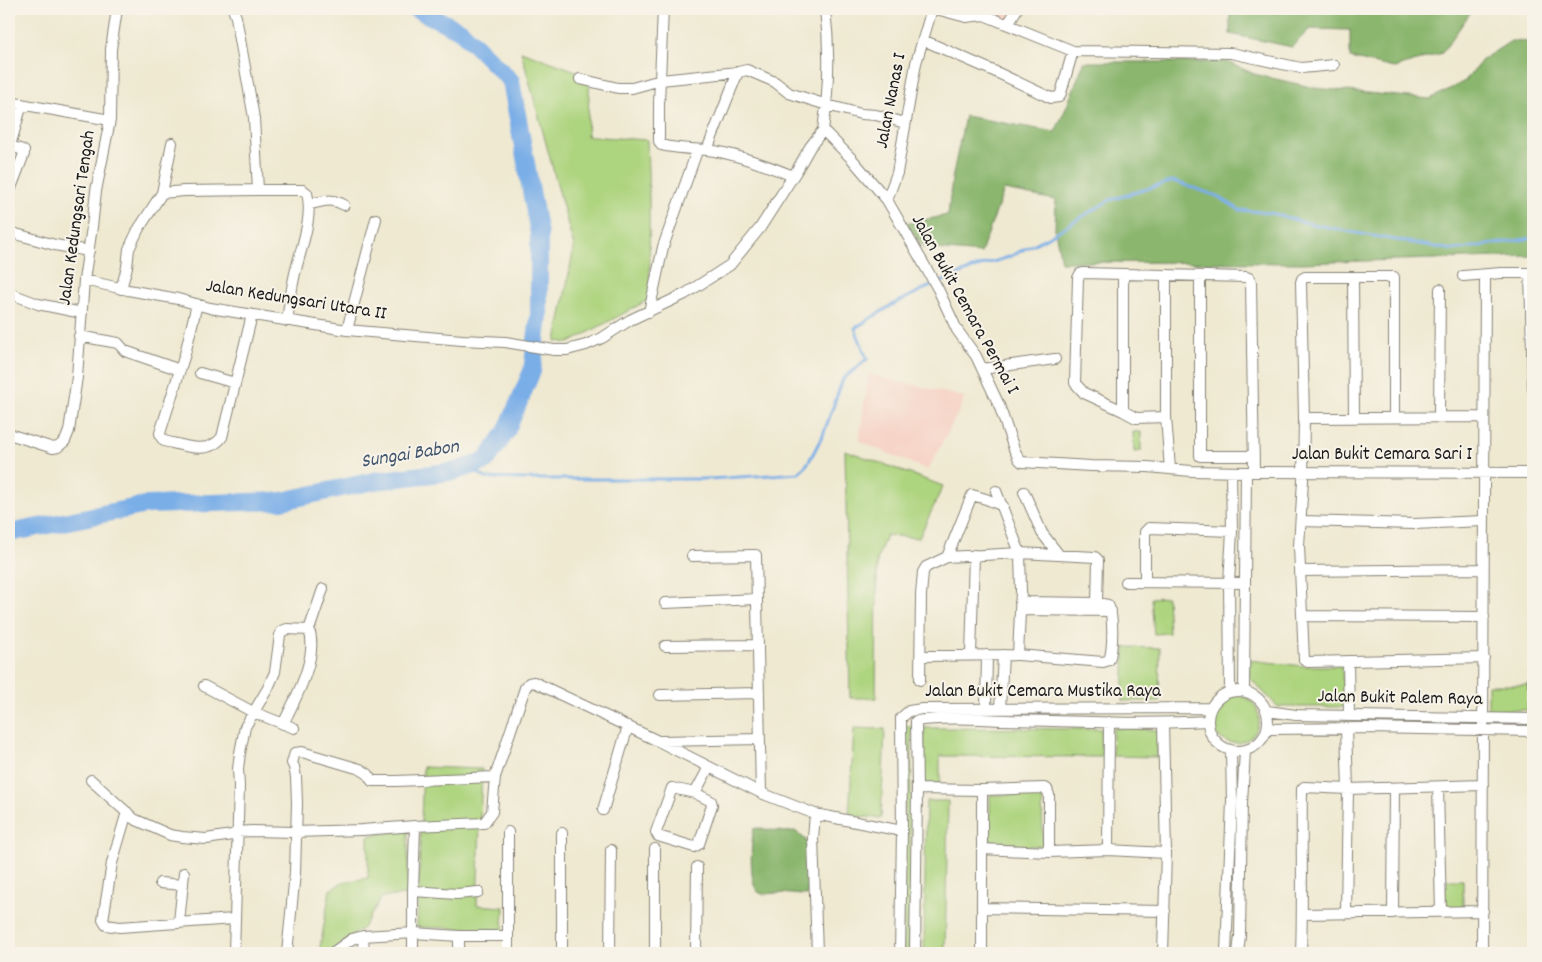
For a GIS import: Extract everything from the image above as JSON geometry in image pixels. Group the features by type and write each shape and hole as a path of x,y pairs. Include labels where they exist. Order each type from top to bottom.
{"street":[{"path":"233,9 238,26 254,118 258,190"},
{"path":"664,9 659,103 659,141 661,144 758,161 793,176"},
{"path":"823,130 827,105 829,39 825,9"},
{"path":"934,9 966,16 984,15 1073,51 1231,53 1301,68 1334,65"},
{"name":"Jalan Nanas I","path":"887,200 897,173 916,63 934,9"},
{"path":"1008,24 1017,9"},
{"name":"Jalan Kedungsari Tengah","path":"9,434 53,448 58,447 65,441 69,431 77,376 84,280 96,190 110,120 111,49 117,10"},
{"path":"923,40 1051,98 1059,96 1061,93 1073,51"},
{"path":"580,79 618,88 632,88 661,80 747,70 775,82 788,93 861,114 876,115 906,123"},
{"path":"649,312 662,247 702,150 738,72"},
{"path":"9,102 110,120"},
{"path":"9,193 24,154 20,148 9,146 22,104"},
{"name":"Jalan Kedungsari Utara II","path":"84,280 178,299 210,308 347,330 505,342 554,350 567,350 602,338 630,320 685,294 730,265 760,228 810,147 823,130"},
{"name":"Jalan Bukit Cemara Permai I","path":"823,130 852,159 887,200 935,284 957,330 966,341 982,369 999,404 1014,449 1022,462 1231,472"},
{"path":"121,288 127,267 129,249 138,230 162,192 172,143"},
{"path":"162,192 184,190 303,190 307,193 309,204 305,230 294,277 287,321"},
{"path":"309,204 332,199 344,205"},
{"path":"347,330 376,219"},
{"path":"9,232 55,245 89,251"},
{"path":"1463,276 1532,273 1533,388"},
{"path":"1166,417 1136,418 1084,393 1075,383 1078,278 1080,274 1246,276 1251,282 1254,456 1250,472 1245,584 1244,690"},
{"path":"1123,274 1123,411"},
{"path":"1166,275 1166,417 1170,469"},
{"path":"1482,953 1485,275"},
{"path":"1200,276 1200,456 1254,456"},
{"path":"1394,417 1394,277 1305,277 1301,282 1304,418 1299,546 1303,657 1305,662 1484,658"},
{"path":"1353,277 1354,418"},
{"path":"1439,418 1440,289"},
{"path":"9,293 38,304 82,313"},
{"path":"197,304 180,370 160,432 164,441 193,448 213,446 222,437 252,315"},
{"path":"79,336 118,343 125,351 180,370"},
{"path":"982,369 1055,358"},
{"path":"200,373 235,383"},
{"path":"1304,418 1484,417"},
{"path":"1230,691 1231,472"},
{"name":"Jalan Bukit Cemara Sari I","path":"1231,472 1533,474"},
{"path":"996,491 1020,553 1018,655"},
{"path":"1024,492 1042,533 1059,555"},
{"path":"947,557 972,495 1002,506"},
{"path":"1301,521 1414,524 1483,521"},
{"path":"1145,582 1145,532 1148,528 1232,531"},
{"path":"920,680 921,595 923,572 928,565 947,557 1020,553 1097,558 1097,602"},
{"path":"692,556 756,555 761,793"},
{"path":"971,655 974,555"},
{"path":"1300,571 1483,569"},
{"path":"1126,582 1245,584"},
{"path":"283,724 306,674 311,645 309,630 323,588"},
{"path":"665,603 757,600"},
{"path":"921,656 1018,655 1103,662 1109,660 1111,655 1111,611 1108,605 1097,602 1020,606"},
{"path":"1533,604 1533,699"},
{"path":"1020,606 1111,611"},
{"path":"1302,616 1484,617"},
{"path":"234,953 240,753 246,727 275,672 282,631 287,629 309,630"},
{"path":"665,646 758,645"},
{"path":"986,709 987,655"},
{"path":"1000,709 1003,655"},
{"path":"1348,661 1349,716"},
{"path":"91,780 134,819 170,835 182,837 206,839 232,835 237,832 362,830 484,823 492,812 495,777 525,688 531,682 544,686 628,726 761,793 815,814 902,831"},
{"path":"204,686 253,712 294,728"},
{"path":"1244,690 1258,698 1268,711 1268,729 1259,743 1245,750 1230,750 1219,744 1210,734 1207,721 1210,708 1218,698 1230,691 1244,690"},
{"path":"660,694 759,693"},
{"name":"Jalan Bukit Cemara Mustika Raya","path":"1207,721 1163,723 929,719 916,721 909,711 922,709 1210,708"},
{"path":"1039,709 1039,720"},
{"path":"900,953 901,718 909,711"},
{"name":"Jalan Bukit Palem Raya","path":"1268,711 1296,715 1533,718"},
{"path":"1410,729 1411,717"},
{"path":"915,953 916,721"},
{"path":"1108,850 1109,722"},
{"path":"1163,723 1166,853 1163,953"},
{"path":"603,810 628,726"},
{"path":"1346,728 1348,790 1346,914"},
{"name":"Jalan Bukit Palem Raya","path":"1268,729 1346,728 1533,732"},
{"path":"658,741 760,739"},
{"path":"1226,953 1232,801 1230,750"},
{"path":"1238,953 1245,750"},
{"path":"287,953 295,873 297,786 292,763 295,753 298,752 360,769 368,774 372,781 396,782 495,777"},
{"path":"695,793 709,766"},
{"path":"1301,953 1303,914 1301,884 1302,789 1304,787 1348,790 1483,786"},
{"path":"1438,787 1441,912"},
{"path":"672,788 695,793 712,803 699,844 694,847 658,836 656,832 672,788"},
{"path":"1393,913 1394,788"},
{"path":"917,789 1047,789 1049,795 1049,852"},
{"path":"982,790 982,953"},
{"path":"127,812 110,870 103,920 106,925 120,927 234,918"},
{"path":"815,814 813,838 817,953"},
{"path":"414,953 415,826"},
{"path":"508,832 508,953"},
{"path":"562,834 562,953"},
{"path":"655,849 655,953"},
{"path":"982,849 1049,852 1108,850 1166,853"},
{"path":"610,953 611,850"},
{"path":"696,953 698,867"},
{"path":"179,922 184,873"},
{"path":"160,883 183,884"},
{"path":"413,891 457,894 478,892"},
{"path":"982,908 1165,911"},
{"path":"1303,914 1482,911"},
{"path":"332,953 352,940 363,936 414,933 459,936 508,936"},
{"path":"363,936 364,953"},
{"path":"459,936 459,953"}],"shaded area":[{"path":"977,9 1015,9 1008,23"},
{"path":"868,374 964,397 961,407 928,470 859,441"}],"green space":[{"path":"1230,9 1473,9 1442,53 1394,68 1350,58 1350,30 1310,29 1292,47 1230,34"},
{"path":"1511,41 1533,42 1533,256 1300,263 1061,262 1055,230 1056,200 1004,190 981,253 925,248 905,224 948,215 952,179 965,116 1055,132 1084,62 1228,62 1254,74 1315,88 1430,99 1465,81 1483,59"},
{"path":"521,51 590,76 587,136 647,140 650,299 569,343 556,341 574,247"},
{"path":"1133,432 1141,432 1141,451 1134,452"},
{"path":"845,450 943,486 919,538 886,535 877,560 876,698 850,698"},
{"path":"1167,597 1169,633 1154,634 1151,598"},
{"path":"1125,647 1160,648 1159,701 1123,701"},
{"path":"1249,660 1303,666 1342,666 1344,707 1278,707 1248,676"},
{"path":"1488,685 1528,685 1529,710 1488,710"},
{"path":"1230,695 1240,695 1252,702 1259,714 1259,724 1252,736 1240,743 1230,743 1222,739 1215,732 1211,724 1211,714 1215,706 1222,699"},
{"path":"906,726 912,726 909,953 903,953"},
{"path":"854,728 885,729 881,818 849,816"},
{"path":"924,728 1102,729 1102,757 940,756 940,784 924,784"},
{"path":"1113,728 1158,730 1157,757 1112,756"},
{"path":"423,767 482,769 477,905 504,907 503,930 417,927"},
{"path":"1042,794 1043,846 990,846 990,795"},
{"path":"926,801 948,801 945,953 924,953"},
{"path":"754,829 786,832 795,831 806,840 807,895 764,894 756,889 752,873 751,853"},
{"path":"408,830 408,895 382,897 363,928 329,953 319,953 330,890 343,882 368,878 368,836"},
{"path":"1445,880 1463,880 1463,907 1445,907"}],"waterway":[{"name":"Sungai Babon","path":"9,533 147,505 282,501 374,481 456,471 486,461 506,432 532,371 539,317 539,234 511,81 461,31 416,9"},
{"path":"469,467 486,478 526,479 709,479 799,473 808,463 823,435 843,379 867,359 855,328 892,305 924,289 977,267 1009,257 1050,236 1110,200 1173,181 1217,196 1240,210 1271,213 1351,232 1453,250 1533,238"}]}
